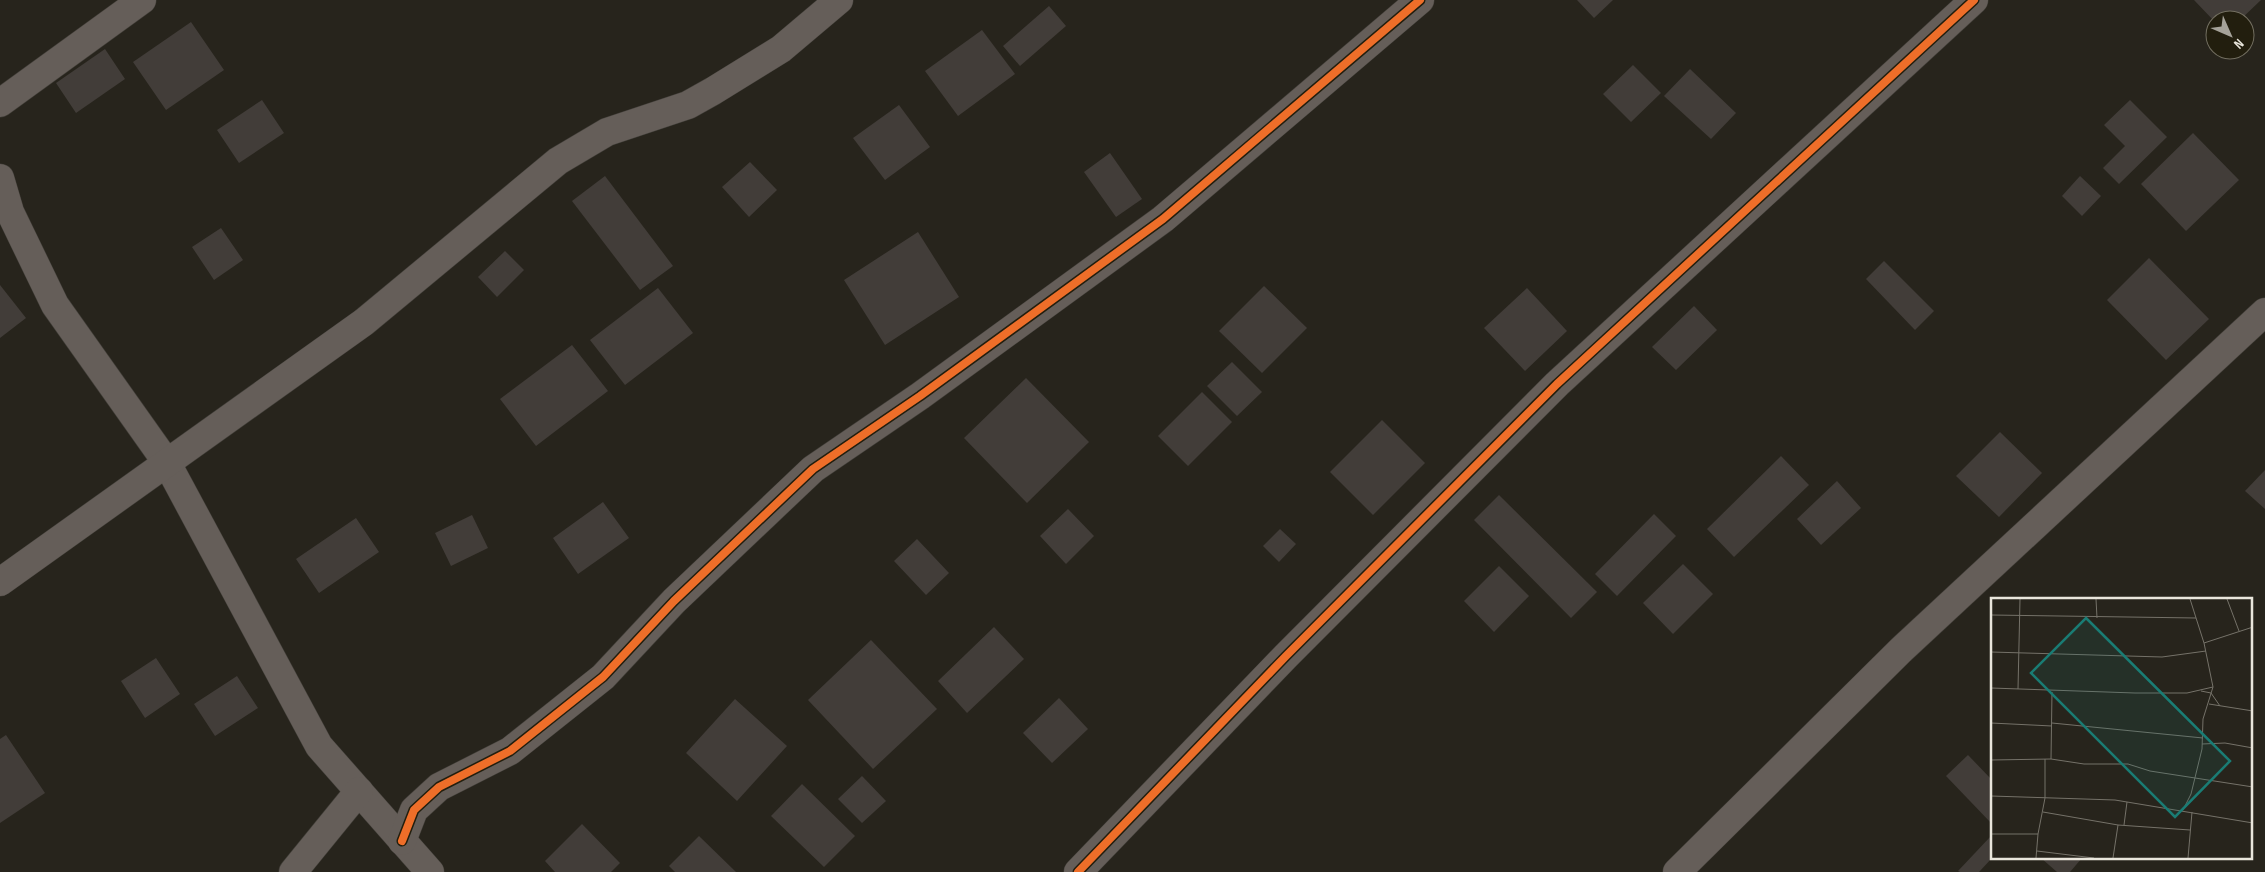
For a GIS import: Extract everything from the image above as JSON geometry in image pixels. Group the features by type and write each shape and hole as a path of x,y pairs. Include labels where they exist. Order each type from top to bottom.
{"street":[{"path":"0,103 142,0"},
{"path":"0,582 364,322 558,161 607,132 688,105 713,91 781,49 838,0"},
{"path":"402,841 414,810 439,787 510,750 603,677 674,601 814,469 920,396 1164,219 1420,0"},
{"path":"1078,872 1286,656 1557,384 1957,5"},
{"path":"0,178 10,212 55,305 167,463 319,746 430,872"},
{"path":"1678,872 1901,650 2265,312"},
{"path":"293,872 359,791"}],"building":[{"path":"1577,0 1613,0 1594,18"},
{"path":"2194,0 2261,0 2250,10 2205,10 2205,12"},
{"path":"1049,6 1066,26 1020,66 1003,46"},
{"path":"191,22 224,70 166,110 133,62"},
{"path":"982,30 1015,74 958,116 925,71"},
{"path":"105,49 125,79 76,113 56,83"},
{"path":"1633,65 1661,93 1631,122 1603,94"},
{"path":"1690,69 1736,113 1711,139 1664,96"},
{"path":"262,100 284,133 239,163 217,130"},
{"path":"2130,100 2167,137 2119,184 2103,168 2125,146 2104,125"},
{"path":"899,105 930,147 885,180 853,138"},
{"path":"2193,133 2239,180 2186,231 2141,184"},
{"path":"1110,153 1142,199 1116,217 1084,172"},
{"path":"750,162 777,190 749,217 722,187"},
{"path":"605,176 673,266 640,290 572,201"},
{"path":"2080,176 2101,196 2082,216 2062,196"},
{"path":"221,228 243,260 214,280 192,247"},
{"path":"918,232 959,297 885,345 844,280"},
{"path":"505,251 524,270 497,297 478,277"},
{"path":"2149,258 2209,319 2166,360 2107,300"},
{"path":"1884,261 1934,311 1915,330 1866,279"},
{"path":"0,285 26,318 0,338"},
{"path":"1264,286 1307,328 1262,373 1219,331"},
{"path":"658,288 693,333 625,385 590,340"},
{"path":"1527,288 1567,331 1525,371 1484,328"},
{"path":"1694,306 1717,330 1676,370 1652,347"},
{"path":"572,345 608,391 536,446 500,399"},
{"path":"1232,362 1262,392 1237,416 1207,386"},
{"path":"1026,378 1089,442 1027,503 964,438"},
{"path":"1202,392 1232,422 1188,466 1158,436"},
{"path":"1382,420 1425,463 1373,515 1330,472"},
{"path":"2000,432 2042,473 1999,517 1956,476"},
{"path":"1781,456 1809,485 1734,557 1707,529"},
{"path":"2265,470 2265,509 2245,491"},
{"path":"1837,481 1861,508 1821,545 1797,519"},
{"path":"1499,495 1597,592 1571,618 1474,520"},
{"path":"603,502 629,538 578,574 553,538"},
{"path":"1068,509 1094,536 1066,564 1040,536"},
{"path":"1654,514 1676,536 1617,596 1595,574"},
{"path":"472,515 488,548 451,566 435,533"},
{"path":"356,518 379,552 319,593 296,559"},
{"path":"1280,529 1296,544 1279,562 1263,546"},
{"path":"917,539 949,573 926,595 894,561"},
{"path":"1683,564 1713,594 1673,634 1643,603"},
{"path":"1499,566 1529,596 1494,632 1464,601"},
{"path":"994,627 1024,659 967,713 938,681"},
{"path":"871,640 937,709 873,769 808,700"},
{"path":"156,658 180,694 145,718 121,681"},
{"path":"237,676 258,708 215,736 194,704"},
{"path":"1059,698 1088,729 1052,763 1023,733"},
{"path":"735,699 787,746 737,801 686,753"},
{"path":"6,735 45,793 0,823 0,739"},
{"path":"1968,755 1991,779 1991,823 1946,776"},
{"path":"862,776 886,801 862,823 838,799"},
{"path":"802,784 855,836 824,867 771,816"},
{"path":"582,824 620,863 611,872 555,872 545,861"},
{"path":"699,836 736,872 675,872 669,866"},
{"path":"1991,836 1991,859 1979,872 1958,871"},
{"path":"2043,860 2080,860 2070,872 2057,872"}],"cycle path":[{"path":"402,841 414,810 439,787 510,751 603,677 674,601 813,469 920,396 1163,219 1420,0"},
{"path":"1078,872 1286,656 1557,384 1974,0"}]}
